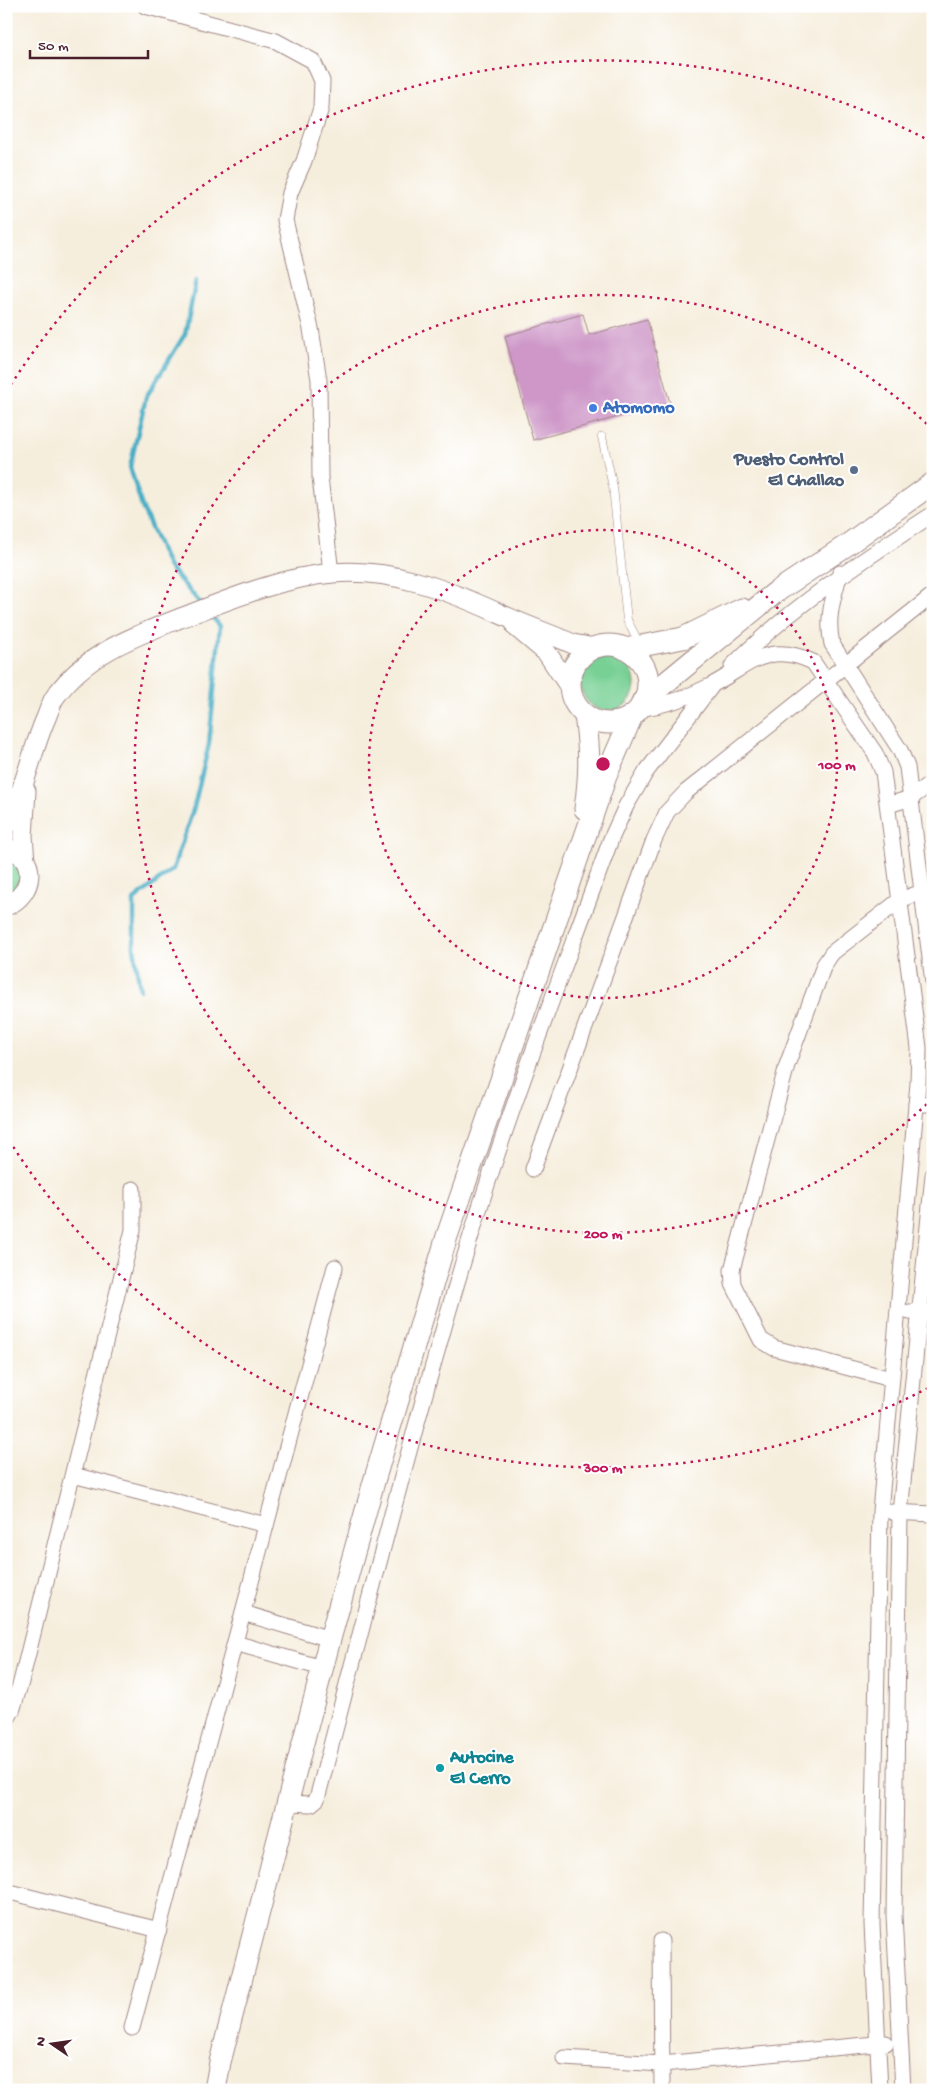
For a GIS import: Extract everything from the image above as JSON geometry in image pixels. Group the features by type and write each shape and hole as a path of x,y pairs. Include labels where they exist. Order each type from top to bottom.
{"main road":[{"path":"584,715 593,720 613,723 638,709 776,592 933,483"},
{"path":"580,854 590,773 590,753 584,715 573,698 571,688 574,669 586,653 595,648 615,646 633,648 684,638 776,592"},
{"path":"215,2090 220,2062 322,1668 375,1478 447,1236 606,776 647,691 645,671 634,654 633,648"}],"street":[{"path":"145,6 276,41 313,61 322,81 321,108 304,161 290,193 285,220 311,329 318,380 320,477 331,573"},
{"path":"287,1803 311,1804 317,1799 400,1484 470,1240 490,1178 622,814 646,772 714,684 765,635 839,577 933,514"},
{"path":"846,545 830,616 829,629 832,644 900,750 907,767 933,983"},
{"path":"6,824 29,768 40,730 55,698 76,673 93,658 124,641 242,594 282,583 331,573 373,573 414,580 469,599 497,613 573,644 595,648"},
{"path":"534,1169 654,840 667,812 686,792 933,595"},
{"path":"497,613 528,635 547,653 571,688"},
{"path":"638,709 671,704 714,684 762,656 777,652 798,655 813,662 876,753 883,772 910,964 919,1048 916,1104 880,1512 872,1924 880,2090"},
{"path":"6,907 22,896 27,888 29,879 22,836 29,768"},
{"path":"888,805 911,798 933,782"},
{"path":"6,848 18,854 25,861"},
{"path":"891,1379 774,1348 761,1340 733,1284 732,1270 787,1065 824,965 832,954 900,900 922,892"},
{"path":"910,964 931,958"},
{"path":"916,1104 933,1104"},
{"path":"469,1174 490,1178"},
{"path":"903,2090 899,2042 894,1915 900,1513 926,1313 933,1175"},
{"path":"6,1721 12,1711 20,1682 133,1230 133,1189"},
{"path":"447,1236 470,1240"},
{"path":"132,2028 335,1267"},
{"path":"898,1312 926,1313"},
{"path":"406,1374 430,1378"},
{"path":"73,1475 266,1525"},
{"path":"375,1478 400,1484"},
{"path":"880,1512 933,1514"},
{"path":"243,1613 330,1639"},
{"path":"235,1643 322,1668"},
{"path":"6,1891 159,1930"},
{"path":"661,1941 662,2090"},
{"path":"564,2058 662,2064 899,2042"}],"lane":[{"path":"602,437 612,487 633,648"}],"green space":[{"path":"603,657 613,657 623,661 631,669 635,684 631,699 623,707 613,711 603,711 593,707 585,699 581,689 581,679 585,669 593,661"},
{"path":"6,852 9,852 25,879 6,902"}],"building":[{"path":"583,314 589,335 647,319 670,403 533,440 505,336"}],"waterway":[{"path":"196,281 185,334 146,397 130,467 142,507 168,566 201,604"},
{"path":"140,990 134,947 134,900 173,869 194,807 209,744 220,626 208,612"}],"place":[{"name":"Atomomo","path":"593,408"},
{"name":"Puesto Control El Challao","path":"854,470"},
{"name":"Autocine El Cerro","path":"440,1768"}]}
